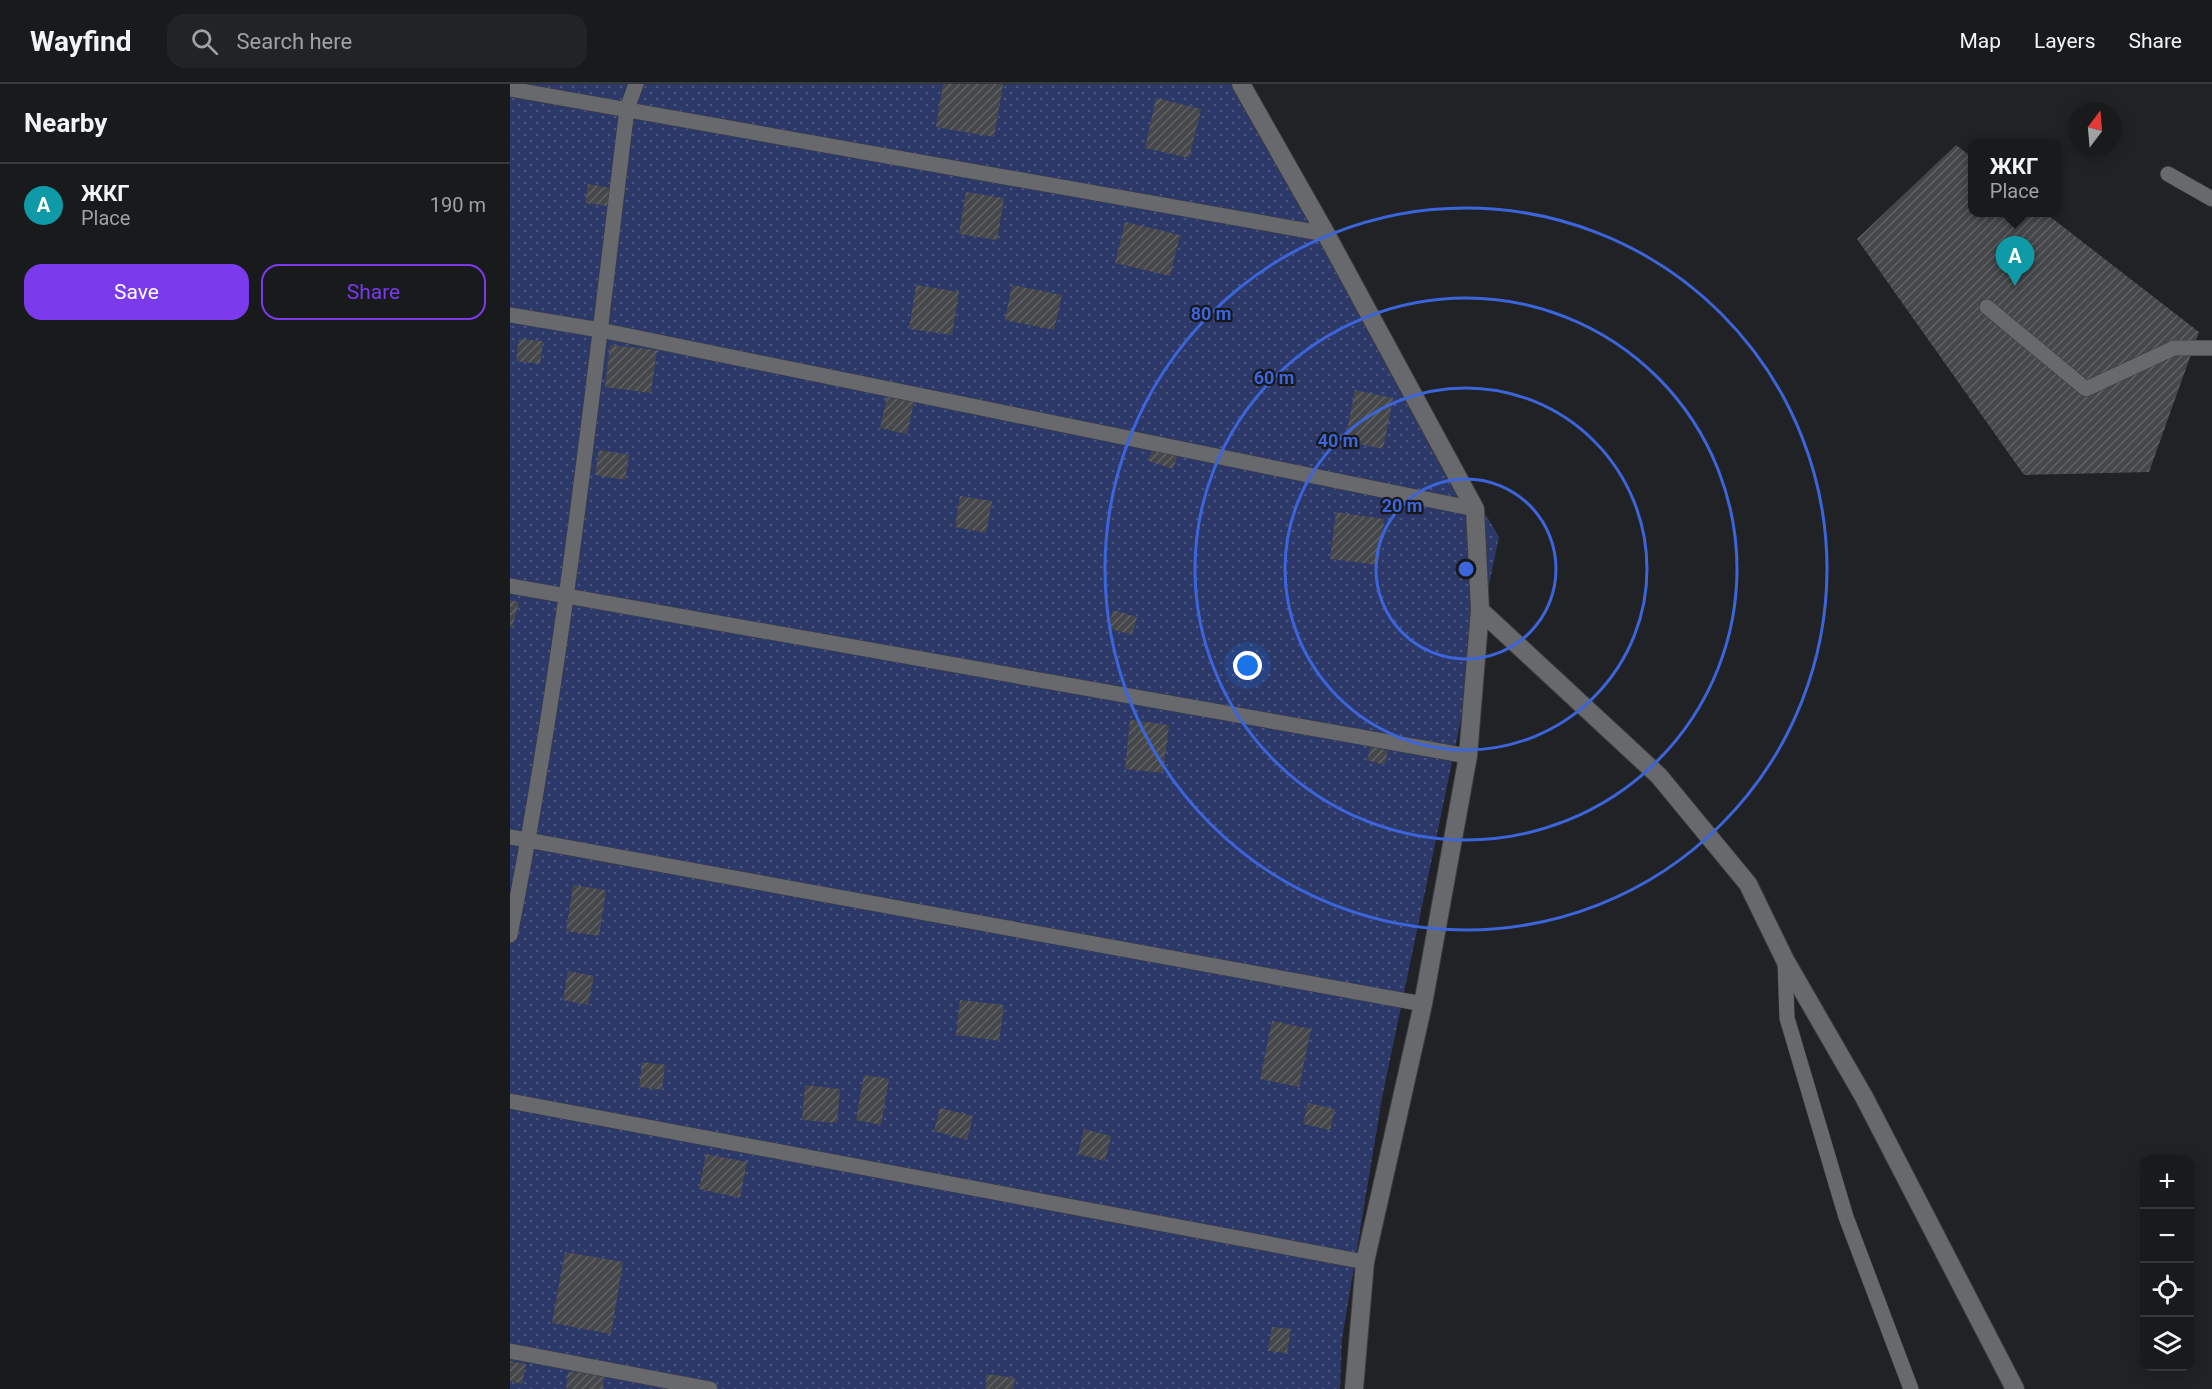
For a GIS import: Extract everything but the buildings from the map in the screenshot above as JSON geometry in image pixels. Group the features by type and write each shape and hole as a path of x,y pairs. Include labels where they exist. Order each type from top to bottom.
{"street":[{"path":"1241,84 1326,234 1475,509 1480,610 1468,756 1423,1004 1365,1262 1354,1389"},
{"path":"1480,610 1659,776 1748,884 1785,960 1864,1097 2015,1389"}],"lane":[{"path":"510,935 529,841 566,596 627,109 636,84"},
{"path":"510,89 1326,234"},
{"path":"2168,174 2212,198"},
{"path":"1987,307 2086,389 2174,348 2212,348"},
{"path":"510,315 600,330 1475,509"},
{"path":"510,586 1468,756"},
{"path":"510,837 1423,1004"},
{"path":"1785,960 1787,1018 1846,1217 1911,1389"},
{"path":"510,1101 1365,1262"},
{"path":"510,1351 710,1389"}],"shaded area":[{"path":"510,84 1232,84 1499,537 1382,1098 1342,1339 1340,1389 510,1389"}],"place":[{"name":"ЖКГ","path":"2015,286"}]}
